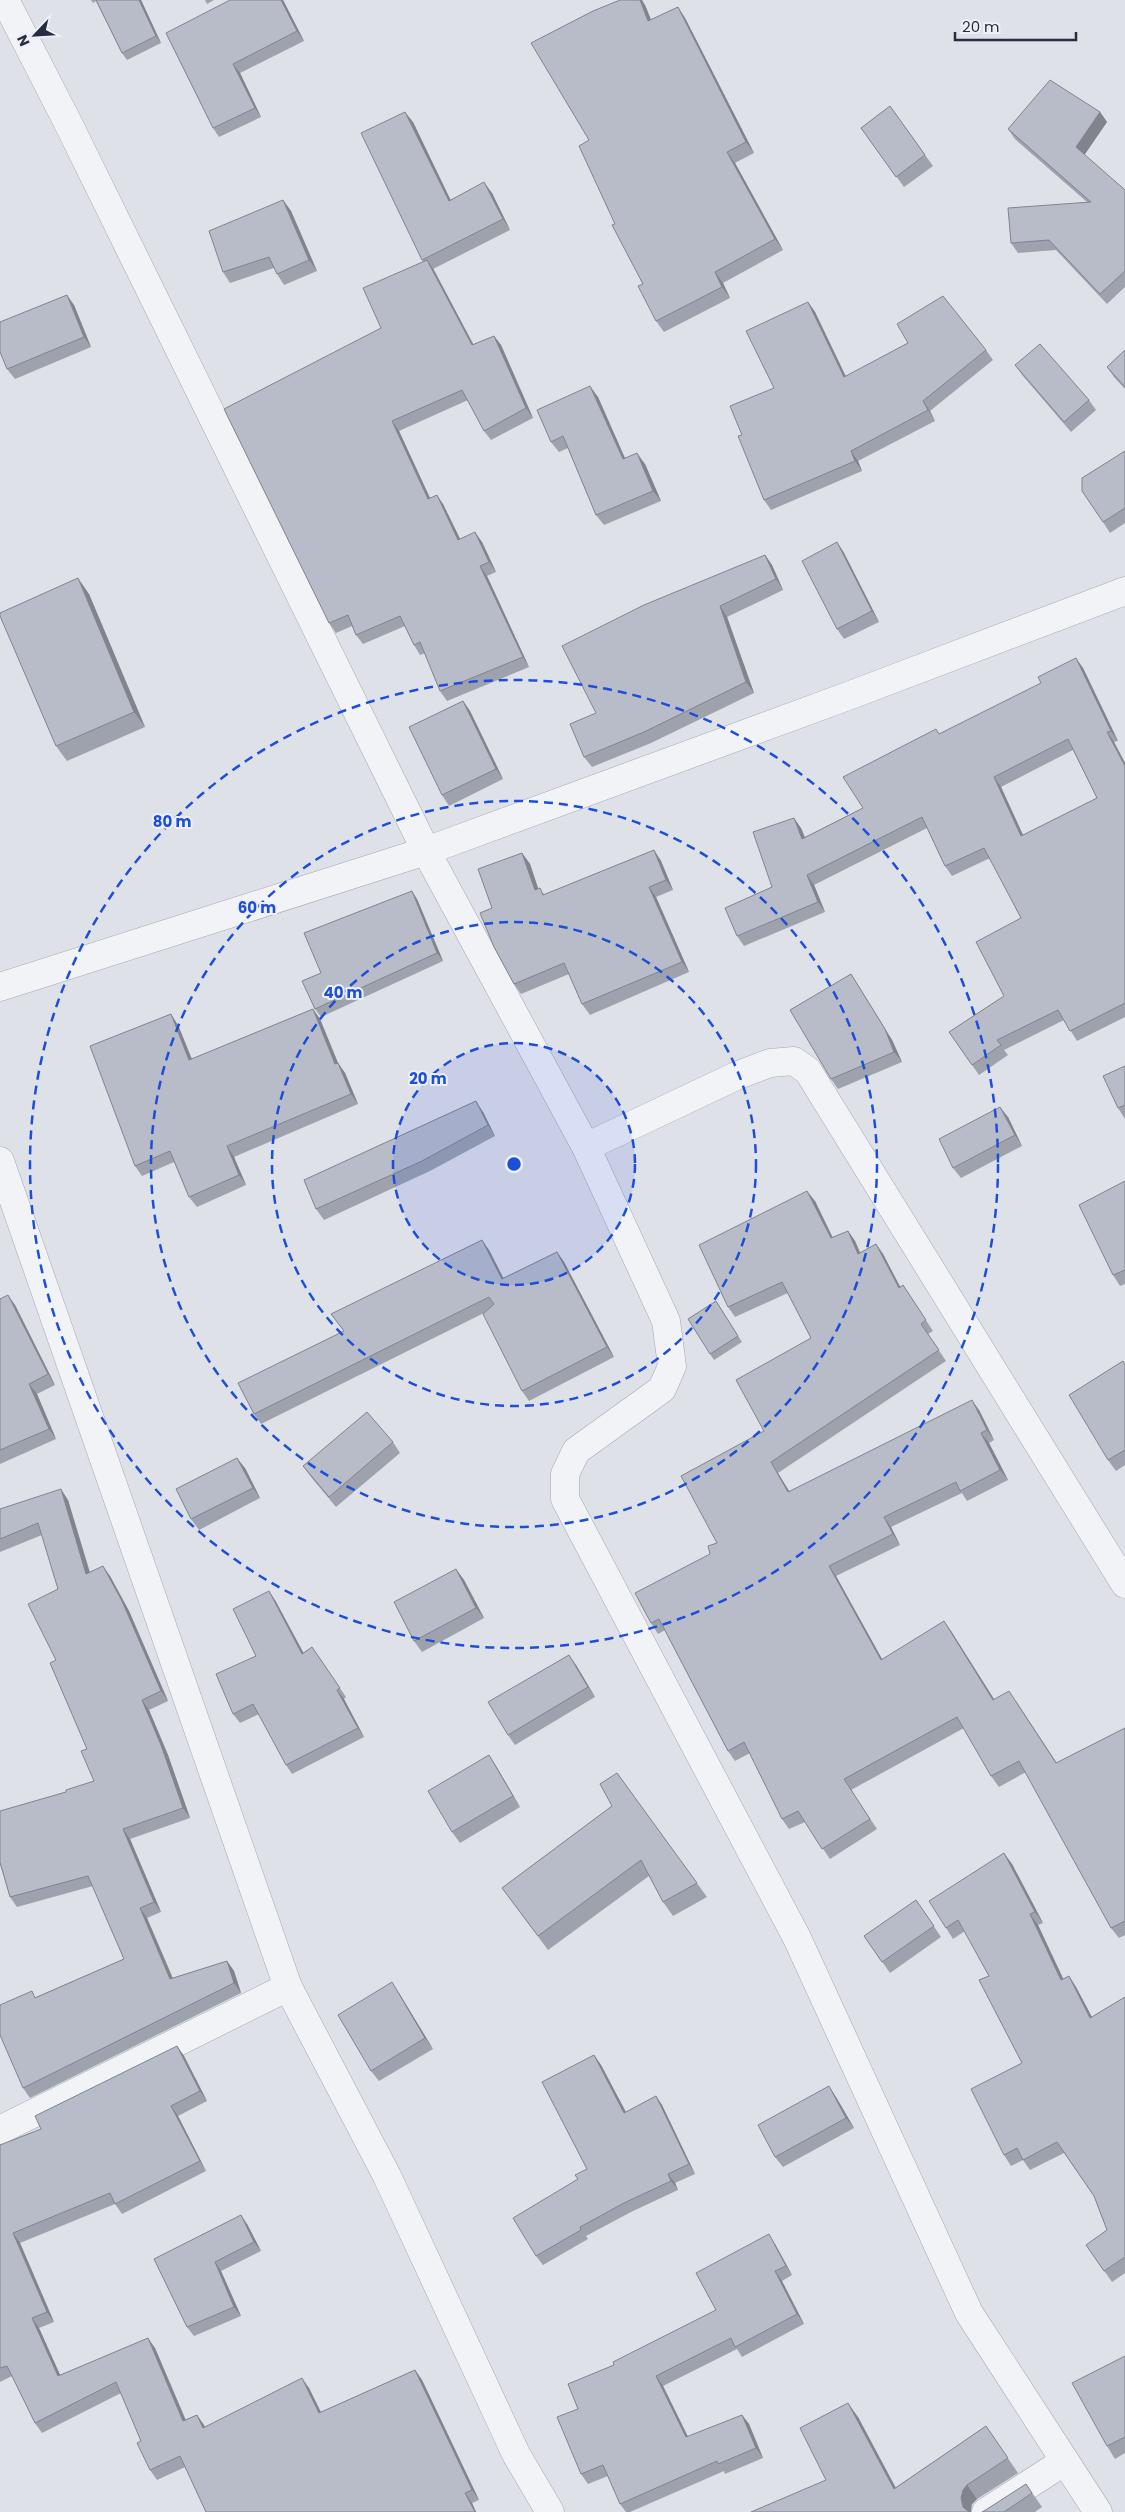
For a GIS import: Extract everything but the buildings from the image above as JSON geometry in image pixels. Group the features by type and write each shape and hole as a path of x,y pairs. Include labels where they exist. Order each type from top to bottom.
{"street":[{"path":"5,0 69,125 426,850 586,1147 666,1321 672,1366 662,1389 576,1451 565,1474 565,1499 797,1938 970,2313 1098,2512"},
{"path":"0,988 426,850 848,696 1125,591"},
{"path":"586,1147 736,1076 770,1063 794,1061 808,1071 1125,1584"},
{"path":"0,1160 288,1987 387,2176 516,2454 550,2512"},
{"path":"0,2130 288,1987"},
{"path":"986,2512 1065,2461"}]}
